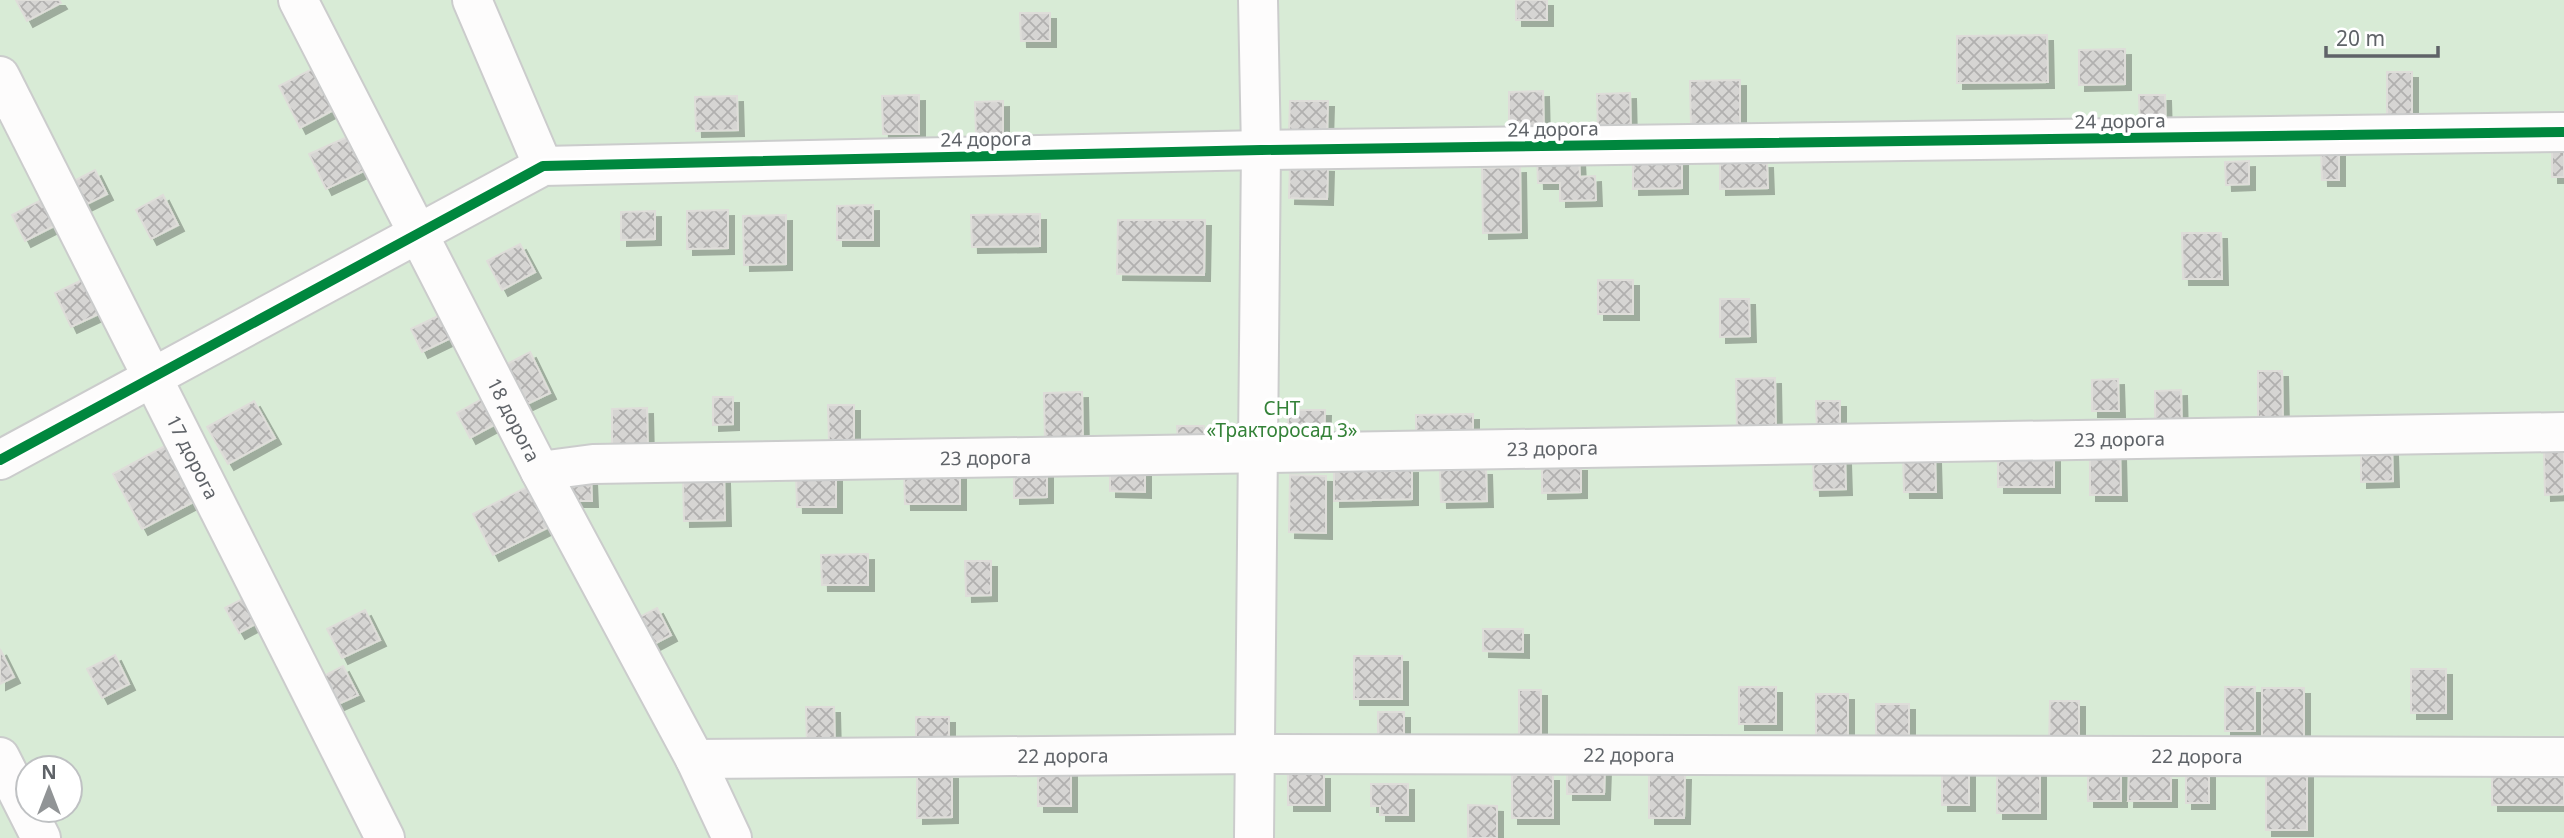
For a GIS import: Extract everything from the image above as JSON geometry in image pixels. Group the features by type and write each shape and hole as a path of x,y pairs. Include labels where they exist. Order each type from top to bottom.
{"street":[{"name":"18 дорога","path":"298,0 540,471 695,759 732,838"},
{"path":"0,460 543,166 472,0"},
{"path":"1254,838 1261,150 1258,0"},
{"name":"17 дорога","path":"0,76 385,838"},
{"name":"24 дорога","path":"543,166 1261,150 2564,132"},
{"name":"23 дорога","path":"540,471 593,464 2564,432"},
{"name":"22 дорога","path":"695,759 1255,754 2564,757"},
{"path":"0,757 41,838"}],"green space":[{"name":"СНТ «Тракторосад 3»","path":"0,0 2564,0 2564,838 0,838"}],"building":[{"path":"16,0 59,0 61,3 27,21"},
{"path":"1516,0 1547,0 1547,20 1516,20"},
{"path":"1020,13 1050,13 1050,41 1021,41"},
{"path":"2047,35 2048,82 1957,83 1957,36"},
{"path":"2125,49 2125,84 2079,85 2079,50"},
{"path":"318,66 339,107 300,128 279,86"},
{"path":"2387,72 2412,72 2412,116 2387,117"},
{"path":"1740,80 1740,126 1691,126 1690,81"},
{"path":"1543,91 1544,134 1509,134 1509,92"},
{"path":"1630,93 1631,133 1598,133 1597,94"},
{"path":"919,95 919,134 883,134 882,96"},
{"path":"2139,95 2165,95 2166,129 2140,130"},
{"path":"737,96 738,130 696,131 695,97"},
{"path":"1003,101 1003,135 976,135 975,102"},
{"path":"1290,101 1328,101 1327,133 1289,133"},
{"path":"356,133 372,167 326,189 309,154"},
{"path":"2552,146 2564,146 2564,177 2552,177"},
{"path":"2321,149 2339,149 2339,180 2322,180"},
{"path":"1579,158 1580,177 1595,176 1596,200 1560,201 1560,183 1538,183 1537,159"},
{"path":"1682,160 1682,188 1633,189 1633,161"},
{"path":"2249,161 2249,184 2226,185 2225,162"},
{"path":"1767,162 1768,188 1720,189 1720,163"},
{"path":"1290,165 1328,166 1327,199 1289,198"},
{"path":"1520,167 1521,232 1483,233 1482,168"},
{"path":"95,170 107,194 79,208 66,185"},
{"path":"163,195 178,225 151,239 136,210"},
{"path":"45,198 58,224 25,241 12,215"},
{"path":"873,205 873,240 837,240 837,206"},
{"path":"728,210 728,248 687,249 687,211"},
{"path":"655,211 655,239 621,240 621,212"},
{"path":"1040,214 1040,246 972,247 971,215"},
{"path":"786,215 786,264 744,265 743,216"},
{"path":"1118,220 1205,220 1204,275 1117,274"},
{"path":"2182,233 2221,233 2222,279 2183,279"},
{"path":"520,244 535,272 502,290 487,261"},
{"path":"88,277 105,311 71,327 55,293"},
{"path":"1598,280 1633,280 1633,314 1598,314"},
{"path":"1720,299 1749,299 1750,336 1720,337"},
{"path":"446,312 457,335 422,352 411,329"},
{"path":"530,352 550,393 523,406 503,366"},
{"path":"2258,371 2282,371 2283,422 2258,422"},
{"path":"1775,378 1776,432 1737,433 1736,379"},
{"path":"2118,379 2119,411 2092,411 2092,380"},
{"path":"2181,390 2182,432 2155,432 2155,391"},
{"path":"1082,392 1083,444 1045,445 1044,393"},
{"path":"489,395 503,420 470,438 457,413"},
{"path":"713,397 733,397 733,424 713,425"},
{"path":"254,401 275,438 228,464 207,427"},
{"path":"1816,401 1840,401 1840,433 1817,433"},
{"path":"828,405 854,405 854,444 829,445"},
{"path":"647,408 648,453 612,454 612,409"},
{"path":"1288,410 1325,410 1324,446 1288,446"},
{"path":"1473,414 1473,442 1416,443 1416,415"},
{"path":"1177,426 1204,426 1204,446 1178,447"},
{"path":"170,443 199,499 142,529 113,474"},
{"path":"2361,450 2392,450 2393,481 2361,482"},
{"path":"2544,450 2564,450 2564,494 2545,495"},
{"path":"2090,452 2120,452 2121,495 2090,495"},
{"path":"2054,453 2054,487 1998,487 1998,455"},
{"path":"1903,457 1935,457 1936,492 1904,492"},
{"path":"1845,458 1846,489 1814,490 1813,459"},
{"path":"1542,465 1581,465 1581,492 1542,493"},
{"path":"1047,466 1047,497 1014,498 1014,467"},
{"path":"1412,467 1412,499 1334,501 1334,469"},
{"path":"1110,469 1145,469 1145,492 1110,491"},
{"path":"1440,469 1486,469 1487,501 1441,502"},
{"path":"960,470 960,504 905,504 904,472"},
{"path":"836,474 836,507 797,507 796,475"},
{"path":"1290,475 1326,476 1326,533 1289,532"},
{"path":"591,477 592,501 563,501 563,478"},
{"path":"724,477 725,520 684,521 683,478"},
{"path":"531,485 551,526 493,555 473,514"},
{"path":"868,554 868,585 822,585 821,555"},
{"path":"965,561 991,561 991,595 966,596"},
{"path":"246,597 259,622 239,633 225,608"},
{"path":"657,608 671,635 643,650 628,623"},
{"path":"365,610 380,640 342,658 327,629"},
{"path":"1483,629 1523,629 1523,652 1483,651"},
{"path":"0,649 14,677 0,684"},
{"path":"115,655 129,684 102,698 87,669"},
{"path":"1354,656 1402,656 1402,699 1354,699"},
{"path":"343,666 358,695 332,707 318,679"},
{"path":"2411,669 2446,669 2446,713 2411,713"},
{"path":"1739,687 1776,687 1776,724 1739,724"},
{"path":"2225,687 2255,687 2255,731 2225,731"},
{"path":"2262,688 2304,688 2304,744 2262,743"},
{"path":"1519,690 1541,690 1541,744 1519,744"},
{"path":"1816,694 1848,694 1848,742 1816,742"},
{"path":"2050,701 2079,701 2079,746 2049,746"},
{"path":"1876,704 1909,704 1909,750 1876,750"},
{"path":"806,707 834,707 835,747 807,747"},
{"path":"1378,712 1404,712 1404,746 1378,746"},
{"path":"916,717 949,717 949,742 916,742"},
{"path":"1997,765 2040,765 2040,813 1997,813"},
{"path":"1567,766 1605,766 1604,794 1567,794"},
{"path":"1942,768 1969,768 1969,805 1942,805"},
{"path":"2088,768 2121,768 2121,801 2088,801"},
{"path":"2186,768 2209,768 2209,803 2186,803"},
{"path":"2266,770 2307,770 2307,830 2266,830"},
{"path":"1071,771 1071,806 1038,806 1038,772"},
{"path":"917,773 952,773 952,817 917,818"},
{"path":"1288,773 1324,773 1324,805 1288,805"},
{"path":"2492,773 2564,773 2564,805 2492,805"},
{"path":"1649,774 1685,774 1684,818 1649,818"},
{"path":"2129,774 2171,774 2171,801 2128,801"},
{"path":"1512,775 1553,775 1553,818 1512,818"},
{"path":"1371,784 1408,784 1408,815 1380,815 1380,806 1371,806"},
{"path":"1468,805 1497,806 1497,838 1468,838"}],"cycle path":[{"path":"0,460 543,166 1261,150 2564,132"}]}
